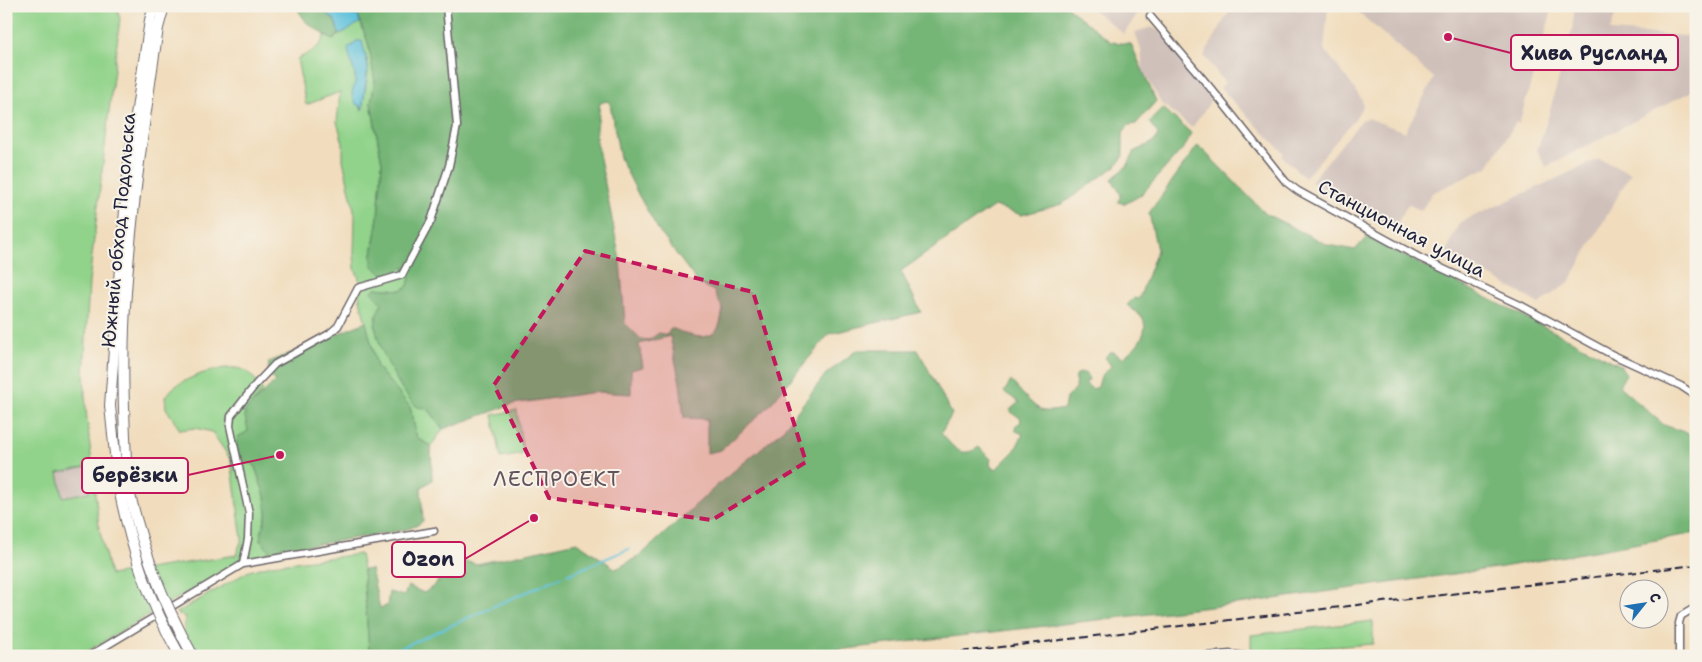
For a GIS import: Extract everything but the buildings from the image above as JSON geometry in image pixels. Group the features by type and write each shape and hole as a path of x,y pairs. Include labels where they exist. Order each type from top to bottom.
{"main road":[{"name":"Южный обход Подольска","path":"154,6 150,20 129,164 110,406 123,482 150,563 175,624 194,656"},
{"name":"Южный обход Подольска","path":"164,6 158,28 138,165 126,293 123,482 126,521 136,560 149,595 180,656"}],"street":[{"path":"243,564 248,539 249,513 230,426 231,416 256,384 275,364 329,334 338,326 358,288 402,275 423,237 431,221 449,166 457,126 446,6"},
{"name":"Станционная улица","path":"1150,16 1286,182 1298,191 1420,258 1520,305 1611,354 1680,386 1696,396"},
{"path":"89,656 243,564 434,531"},
{"path":"1678,656 1679,623 1681,616 1691,610"},
{"path":"1206,656 1231,654 1245,656"}],"highlighted area":[{"path":"585,251 753,292 806,462 712,520 549,498 494,385"}],"shaded area":[{"path":"1088,6 1149,6 1145,11 1141,8 1124,34"},
{"path":"1232,6 1328,6 1324,49 1362,100 1363,106 1354,120 1305,178 1282,156 1284,153 1220,88 1225,83 1204,56"},
{"path":"1351,6 1553,6 1519,124 1516,122 1488,167 1432,193 1421,211 1408,204 1394,229 1311,181 1362,120 1368,118 1405,132 1434,78"},
{"path":"1575,6 1618,6 1610,31 1686,36 1696,39 1696,89 1546,167 1537,150 1572,30"},
{"path":"1152,27 1163,33 1210,90 1212,96 1208,105 1192,128 1161,103 1143,70 1141,50 1135,32"},
{"path":"1599,159 1631,173 1569,282 1539,304 1446,252 1459,223"},
{"path":"87,467 90,492 63,497 58,473"}],"green space":[{"path":"6,6 119,6 118,13 120,18 89,282 84,375 99,527 110,575 236,555 242,539 231,460 212,432 196,428 180,430 166,408 165,397 173,388 188,379 219,369 239,368 246,371 256,380 263,391 245,411 254,464 265,496 267,512 260,539 270,552 241,561 78,656 6,656","holes":["87,467 89,492 63,497 58,473"]},
{"path":"295,6 326,6 328,15 334,20 339,34 333,40 307,23"},
{"path":"350,6 1066,6 1111,42 1131,44 1156,101 1136,124 1129,125 1123,132 1123,157 1116,166 1062,204 1022,215 994,206 901,271 921,312 829,334 768,407 721,450 707,453 707,419 684,418 680,383 670,336 639,344 643,367 631,370 631,394 596,392 513,404 443,429 430,411 416,406 409,399 386,358 376,329 378,312 382,303 371,292 375,288 401,290 408,286 410,277 405,267 395,272 384,274 372,265 382,163 371,103 375,81 368,43 358,15 351,14","holes":["607,101 610,104 620,158 639,196 659,231 699,284 714,291 723,310 718,328 712,334 701,337 689,335 671,328 667,335 659,333 649,340 641,339 625,323 620,260 596,138 600,103"]},
{"path":"360,22 368,43 375,81 371,103 382,163 378,217 372,254 405,267 410,277 408,286 401,290 375,288 371,292 382,303 376,317 375,328 387,359 402,389 430,411 443,429 431,446 417,438 410,407 377,367 359,295 361,284 355,268 355,215 343,160 343,143 337,122 340,92 306,105 297,59 318,47 324,35 334,40","holes":["358,41 368,64 363,108 361,109 356,104 352,93 356,84 352,46"]},
{"path":"1163,108 1191,133 1186,145 1141,195 1125,204 1118,202 1121,195 1112,179 1128,165 1134,152 1155,141 1158,134 1149,122"},
{"path":"1198,145 1266,214 1328,245 1355,250 1367,237 1620,365 1626,374 1619,386 1664,425 1687,433 1696,439 1696,533 1497,568 1245,603 785,656 379,656 369,651 363,570 371,569 380,608 387,606 389,592 404,596 408,586 424,593 435,585 454,559 477,564 577,542 616,569 641,555 723,480 781,432 826,374 857,350 918,350 952,414 941,433 953,447 962,452 972,451 979,447 991,459 990,464 992,468 996,469 1015,450 1023,434 1016,431 1015,426 1021,422 1020,417 1014,415 1010,410 1019,402 1004,392 1011,381 1031,403 1040,409 1049,411 1064,409 1066,398 1075,389 1076,375 1080,373 1086,374 1089,380 1085,383 1092,389 1098,387 1101,376 1111,366 1105,357 1110,352 1114,352 1122,358 1130,352 1141,338 1145,328 1143,319 1127,305 1134,298 1139,299 1157,250 1149,213"},
{"path":"366,322 377,367 410,407 417,438 431,446 432,480 421,488 423,521 416,526 404,530 288,549 283,546 275,553 270,552 260,539 267,512 265,496 254,464 243,462 235,448 238,437 248,431 244,412 275,381 268,372 269,362"},
{"path":"517,410 523,454 501,458 493,415"},
{"path":"360,554 369,650 379,656 182,656 185,617 176,613 249,571 271,565"},
{"path":"1373,621 1373,644 1273,651 1251,649 1251,635"}],"water":[{"path":"326,6 350,6 351,14 358,15 360,22 339,34 335,20 328,15"},
{"path":"356,41 362,41 368,67 362,110 356,104 352,95 355,78 348,47 352,46"}],"waterway":[{"path":"567,575 629,549"},
{"path":"383,656 561,577"}],"railway":[{"path":"926,656 1696,565"}],"place":[{"name":"Хива Русланд","path":"1448,37"},
{"name":"берёзки","path":"280,455"},
{"name":"Ozon","path":"534,518"}],"district":[{"name":"ЛЕСПРОЕКТ","path":"557,479"}]}
